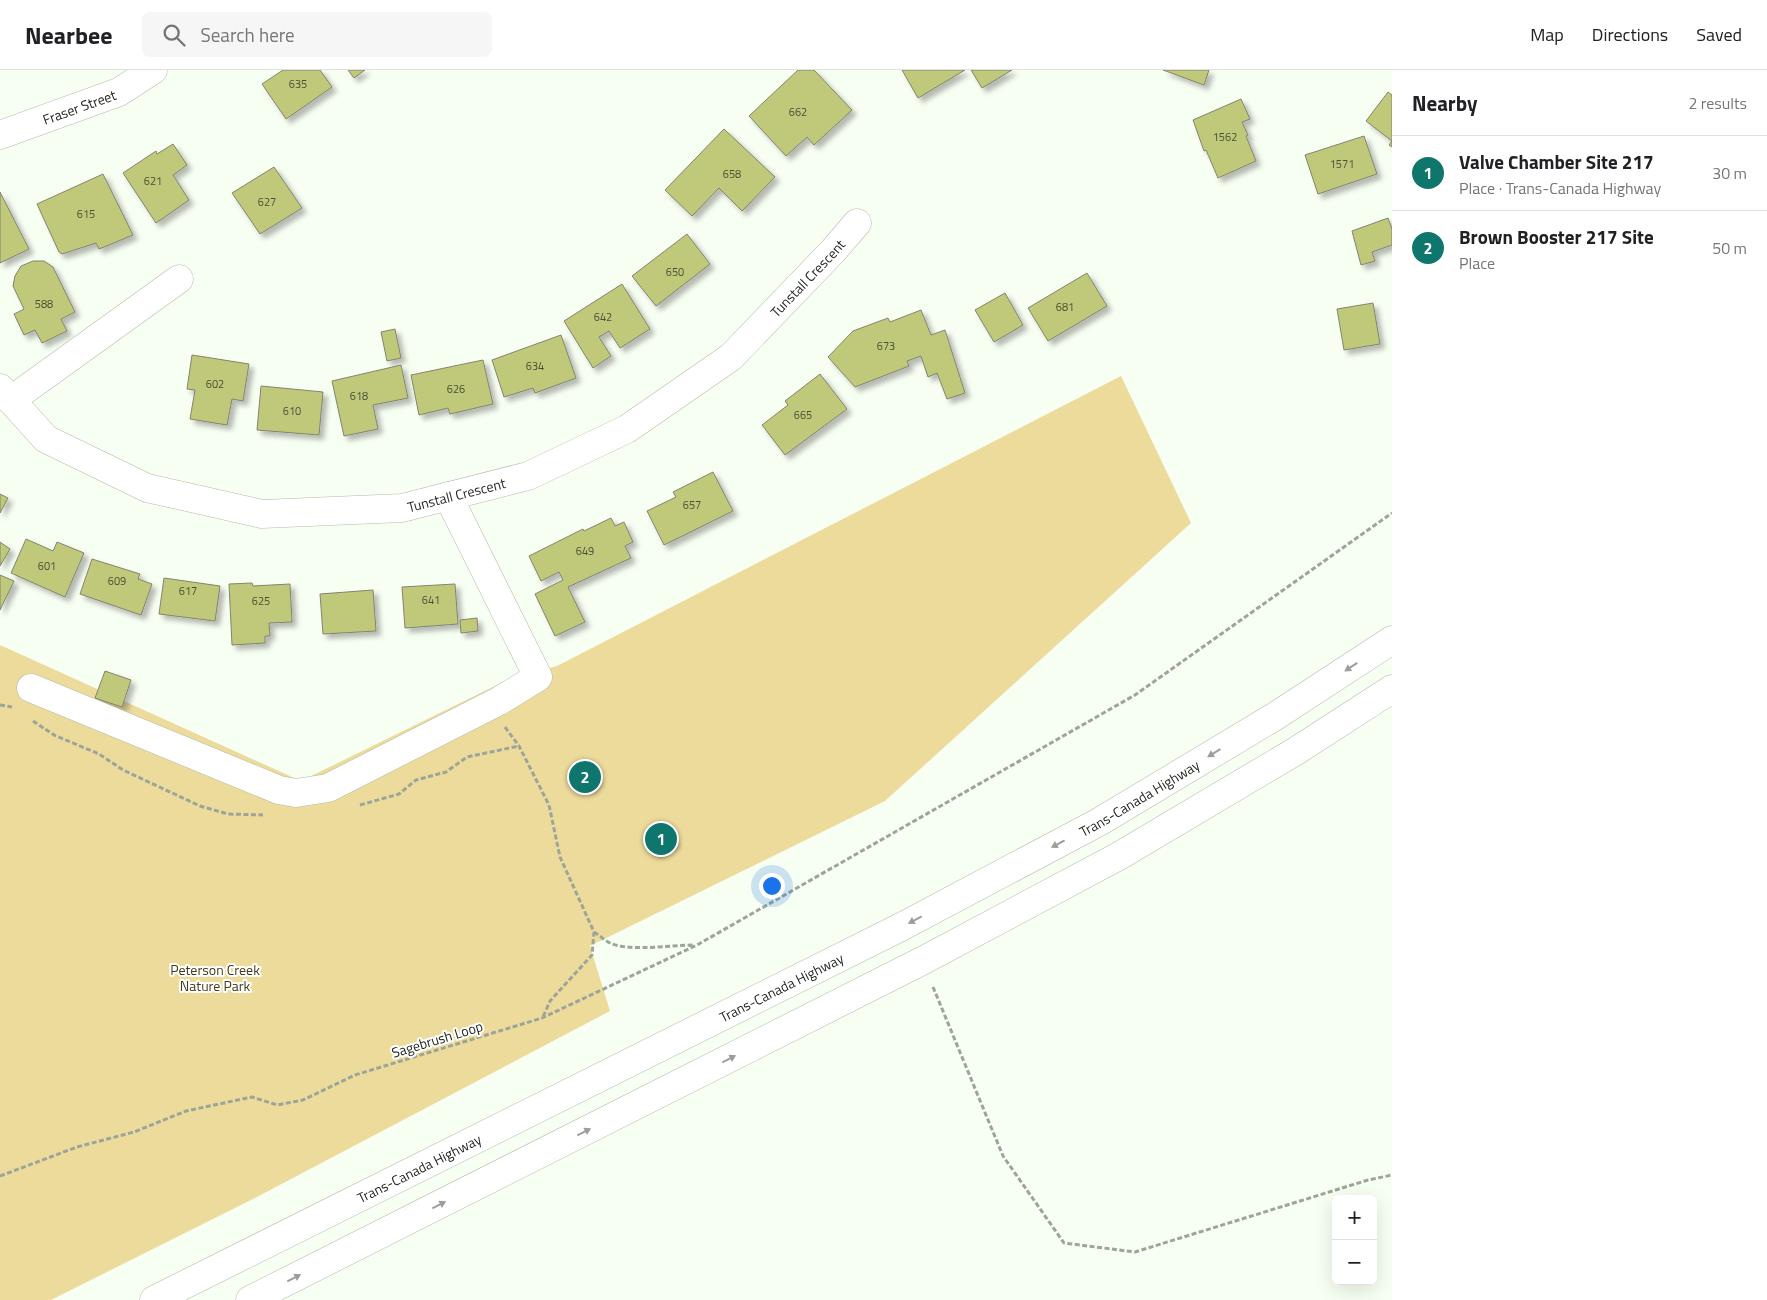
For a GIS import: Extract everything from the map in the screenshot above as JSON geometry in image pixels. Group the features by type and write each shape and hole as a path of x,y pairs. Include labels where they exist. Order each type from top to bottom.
{"main road":[{"name":"Fraser Street","path":"0,135 119,92 153,70"},
{"name":"Tunstall Crescent","path":"6,394 46,439 147,488 262,514 402,508 528,476 627,429 731,357 834,251 857,223"},
{"path":"6,394 179,278"},
{"path":"31,688 279,790 296,793 328,788 499,701 538,677 448,496"},
{"name":"Trans-Canada Highway","path":"154,1300 901,927 1082,831 1274,717 1392,640"},
{"path":"250,1300 922,961 1119,856 1296,751 1392,689"}],"path":[{"name":"Sagebrush Loop","path":"0,1176 77,1147 134,1132 186,1111 252,1097 277,1105 303,1100 355,1075 542,1018 697,945 1135,695 1392,513"},
{"path":"499,701 500,720 519,746 549,805 560,857 594,932 592,955 550,1001 542,1018"},
{"path":"594,932 611,944 632,949 664,945 697,945"},
{"path":"922,961 1003,1156 1064,1243 1136,1252 1368,1180 1392,1175"}],"green space":[{"name":"Peterson Creek Nature Park","path":"1121,376 1191,523 885,801 590,946 610,1011 253,1199 51,1300 0,1300 0,645 301,781 507,680 557,666"}],"building":[{"path":"283,70 320,70 332,87 286,119 262,84"},
{"path":"348,70 365,70 354,78"},
{"path":"798,70 814,70 852,110 814,145 807,137 786,156 749,116"},
{"path":"902,70 965,70 918,98"},
{"path":"971,70 1012,70 982,88"},
{"path":"1163,70 1209,70 1204,85"},
{"path":"1388,92 1392,95 1392,141 1366,121"},
{"path":"1241,99 1250,119 1242,122 1256,161 1218,178 1206,150 1204,151 1193,120"},
{"path":"724,129 775,177 742,211 719,188 692,216 665,190"},
{"path":"1364,136 1377,174 1318,194 1305,155"},
{"path":"173,144 187,165 173,175 189,200 156,223 123,173 156,151 157,154"},
{"path":"274,167 302,208 260,234 232,193"},
{"path":"103,174 133,235 99,249 96,243 62,254 59,252 37,204"},
{"path":"0,192 29,249 0,263"},
{"path":"1388,218 1392,229 1392,245 1372,252 1375,261 1361,265 1352,231"},
{"path":"687,234 710,264 656,306 632,276"},
{"path":"33,261 44,261 53,267 75,312 61,319 67,331 42,343 35,330 24,335 14,314 24,309 13,286 15,276 21,266"},
{"path":"1087,273 1107,306 1048,341 1028,308"},
{"path":"622,284 650,329 620,348 609,331 599,337 611,356 593,368 564,321"},
{"path":"1005,293 1023,325 994,342 975,310"},
{"path":"1373,303 1380,344 1344,350 1337,309"},
{"path":"921,310 931,335 945,330 965,393 947,399 937,373 928,377 921,356 907,361 909,366 855,387 828,357 853,331 888,318 890,322"},
{"path":"395,329 401,358 387,361 381,332"},
{"path":"561,335 576,378 535,393 533,388 504,397 492,360"},
{"path":"192,355 249,364 243,401 232,399 227,425 190,419 195,390 187,389"},
{"path":"483,360 493,404 450,414 448,408 419,415 411,375"},
{"path":"401,365 408,398 373,405 378,429 344,436 332,381"},
{"path":"820,374 847,409 785,455 762,425 788,405 785,401"},
{"path":"261,386 323,392 319,435 257,430"},
{"path":"713,472 733,511 664,545 647,511 676,497 673,492"},
{"path":"0,494 8,498 0,513"},
{"path":"611,518 615,526 624,522 633,542 625,546 631,558 568,587 585,622 555,636 535,594 563,580 559,572 541,581 529,556 583,529 584,531"},
{"path":"26,539 53,551 57,542 84,553 65,597 11,573"},
{"path":"0,542 10,549 0,566"},
{"path":"92,559 140,574 138,579 152,584 141,615 80,594"},
{"path":"0,575 14,581 0,610"},
{"path":"164,578 220,586 215,621 159,614"},
{"path":"252,583 253,586 290,584 292,622 269,623 270,636 265,636 265,643 232,645 229,584"},
{"path":"455,584 458,624 405,628 402,587"},
{"path":"373,590 376,631 323,634 320,594"},
{"path":"477,618 478,631 461,633 460,620"},
{"path":"105,671 131,680 122,707 95,698"},
{"path":"581,766 598,779 590,789 574,775"},
{"path":"664,822 675,843 655,853 648,836 655,832 653,827"}],"place":[{"name":"Brown Booster 217 Site","path":"585,777"},
{"name":"Valve Chamber Site 217","path":"661,839"}]}
